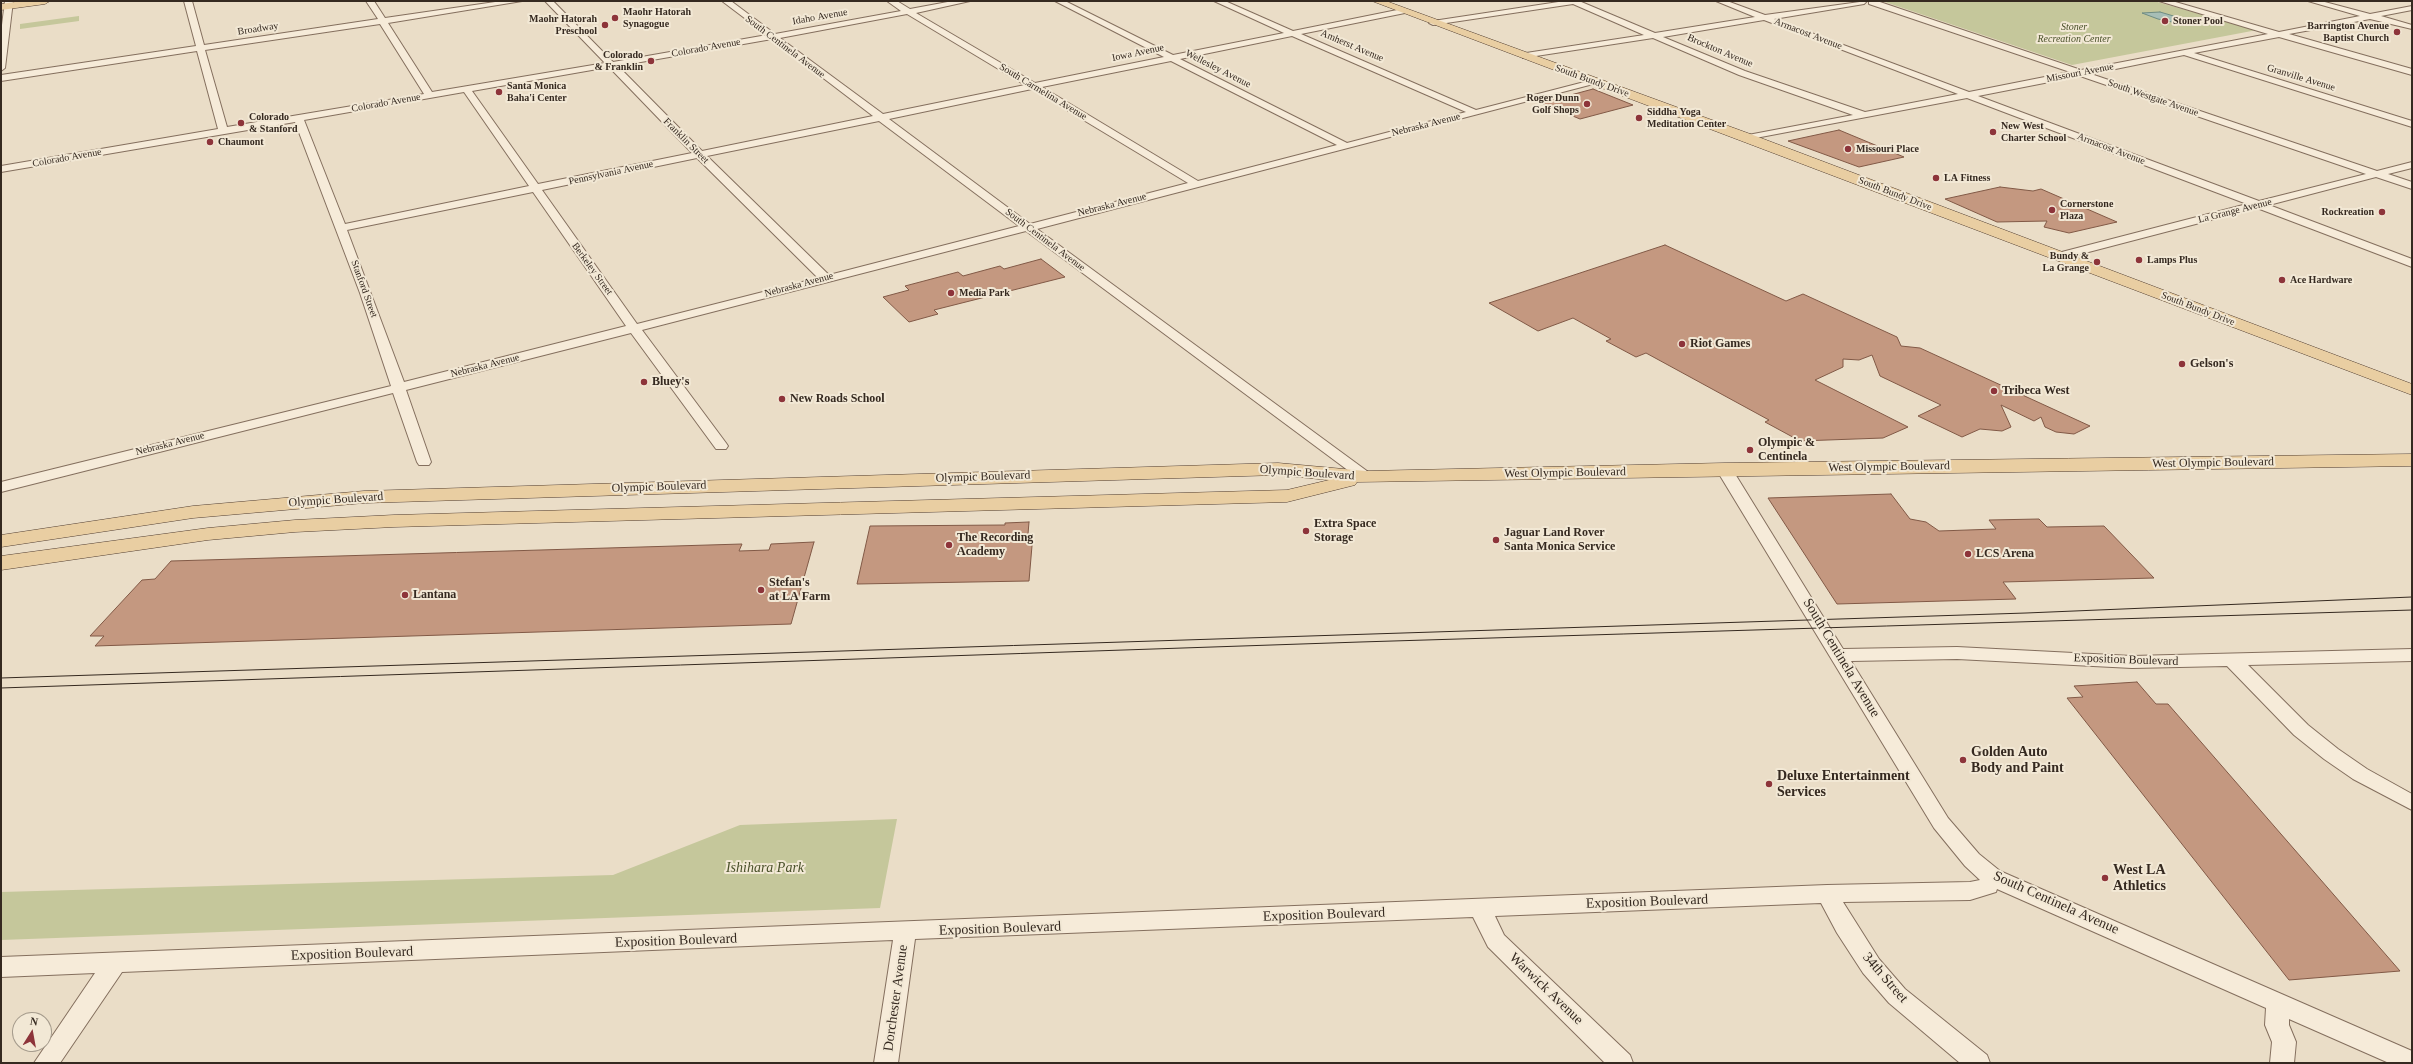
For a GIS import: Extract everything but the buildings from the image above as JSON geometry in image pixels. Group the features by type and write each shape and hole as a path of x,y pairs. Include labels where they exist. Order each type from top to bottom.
{"main road":[{"path":"6,5 45,1"},
{"name":"South Bundy Drive","path":"1377,1 1433,23 1748,138 2412,390"},
{"name":"West Olympic Boulevard","path":"1366,477 1724,469 2412,460"},
{"name":"Olympic Boulevard","path":"1,540 193,512 364,497 1278,469 1366,477"},
{"name":"Olympic Boulevard","path":"1,563 208,534 295,526 394,521 1287,496 1366,477"}],"street":[{"path":"188,1 223,131"},
{"path":"370,1 429,96"},
{"name":"Broadway","path":"1,77 504,1"},
{"name":"Broadway","path":"382,20 518,1"},
{"name":"Franklin Street","path":"549,1 700,155 825,278"},
{"name":"South Centinela Avenue","path":"726,1 1027,228 1366,477"},
{"name":"South Carmelina Avenue","path":"891,1 1196,184"},
{"name":"Idaho Avenue","path":"772,37 966,1"},
{"name":"Wellesley Avenue","path":"1059,1 1346,146"},
{"name":"Amherst Avenue","path":"1218,1 1476,112"},
{"name":"Armacost Avenue","path":"1720,1 2412,263"},
{"path":"2163,1 2412,72"},
{"path":"2312,1 2412,27"},
{"path":"1433,23 1573,2"},
{"name":"Brockton Avenue","path":"1573,2 1742,73 1862,114"},
{"path":"1526,56 1868,2"},
{"name":"South Westgate Avenue","path":"1868,2 2412,186"},
{"path":"1,68 6,5"},
{"name":"Missouri Avenue","path":"1748,138 1862,114 1967,95 2412,8"},
{"name":"Iowa Avenue","path":"880,118 1402,11"},
{"name":"Colorado Avenue","path":"1,169 772,37"},
{"name":"Granville Avenue","path":"2183,53 2412,124"},
{"name":"Nebraska Avenue","path":"1,487 634,328 1596,82"},
{"name":"Berkeley Street","path":"466,89 634,328 722,446"},
{"name":"Stanford Street","path":"298,118 341,228 399,387 424,462"},
{"name":"Pennsylvania Avenue","path":"341,228 880,118"},
{"name":"La Grange Avenue","path":"2058,256 2412,165"},
{"name":"South Centinela Avenue","path":"1724,469 1840,655 1941,823 1972,860 1992,877 2412,1062"},
{"name":"Exposition Boulevard","path":"1840,655 1957,653 2132,662 2233,661 2412,655"},
{"path":"2233,661 2301,730 2331,754 2360,774 2412,802"},
{"name":"Exposition Boulevard","path":"1,967 1827,894 1970,891 1988,886 1992,877"},
{"name":"34th Street","path":"1827,894 1845,927 1871,966 1897,996 1978,1063"},
{"name":"Warwick Avenue","path":"1480,909 1496,941 1621,1063"},
{"name":"Dorchester Avenue","path":"886,1063 905,932"},
{"path":"46,1063 115,963"},
{"path":"2278,1003 2277,1024 2284,1042 2282,1063"}],"green space":[{"name":"Stoner Recreation Center","path":"1882,1 2154,1 2257,30 2072,65"},
{"path":"79,16 79,21 20,29 20,24"},
{"name":"Ishihara Park","path":"897,819 880,908 1,940 1,892 613,875 740,825"}],"water":[{"path":"2160,12 2187,20 2180,22 2181,24 2158,19 2142,13"}],"tram line":[{"path":"1,678 2026,613 2412,597"},
{"path":"1,688 1360,642 2412,610"}],"place":[{"name":"Maohr Hatorah Synagogue","path":"615,18"},
{"name":"Stoner Pool","path":"2165,21"},
{"name":"Maohr Hatorah Preschool","path":"605,25"},
{"name":"Barrington Avenue Baptist Church","path":"2397,32"},
{"name":"Colorado & Franklin","path":"651,61"},
{"name":"Santa Monica Baha'i Center","path":"499,92"},
{"name":"Roger Dunn Golf Shops","path":"1587,104"},
{"name":"Siddha Yoga Meditation Center","path":"1639,118"},
{"name":"Colorado & Stanford","path":"241,123"},
{"name":"New West Charter School","path":"1993,132"},
{"name":"Chaumont","path":"210,142"},
{"name":"Missouri Place","path":"1848,149"},
{"name":"LA Fitness","path":"1936,178"},
{"name":"Cornerstone Plaza","path":"2052,210"},
{"name":"Rockreation","path":"2382,212"},
{"name":"Lamps Plus","path":"2139,260"},
{"name":"Bundy & La Grange","path":"2097,262"},
{"name":"Ace Hardware","path":"2282,280"},
{"name":"Media Park","path":"951,293"},
{"name":"Riot Games","path":"1682,344"},
{"name":"Gelson's","path":"2182,364"},
{"name":"Bluey's","path":"644,382"},
{"name":"Tribeca West","path":"1994,391"},
{"name":"New Roads School","path":"782,399"},
{"name":"Olympic & Centinela","path":"1750,450"},
{"name":"Extra Space Storage","path":"1306,531"},
{"name":"Jaguar Land Rover Santa Monica Service","path":"1496,540"},
{"name":"The Recording Academy","path":"949,545"},
{"name":"LCS Arena","path":"1968,554"},
{"name":"Stefan's at LA Farm","path":"761,590"},
{"name":"Lantana","path":"405,595"},
{"name":"Golden Auto Body and Paint","path":"1963,760"},
{"name":"Deluxe Entertainment Services","path":"1769,784"},
{"name":"West LA Athletics","path":"2105,878"}]}
